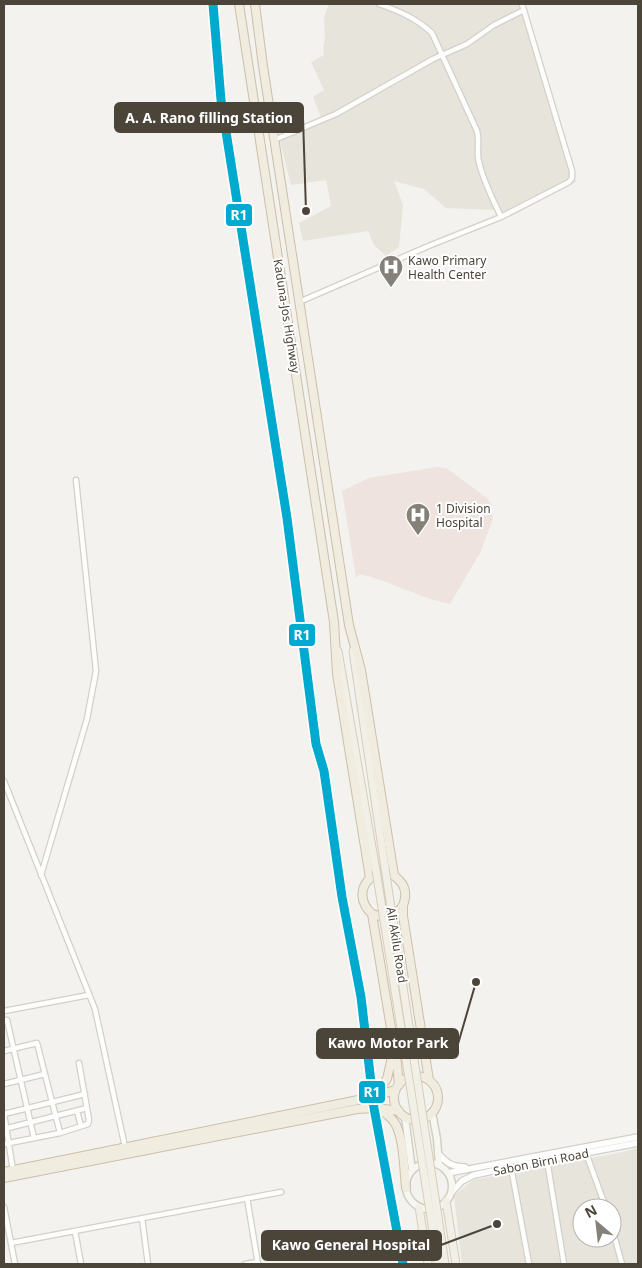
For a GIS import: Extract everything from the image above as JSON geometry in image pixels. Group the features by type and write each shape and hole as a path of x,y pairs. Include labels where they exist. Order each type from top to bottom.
{"highway":[{"name":"Kaduna-Jos Highway","path":"239,4 334,625 337,674 370,878"},
{"name":"Kaduna-Jos Highway","path":"255,4 274,140 349,622 361,670 394,875"},
{"path":"334,625 349,622"},
{"path":"386,873 394,875 402,883 405,891 406,899 403,906 397,913 389,916 380,917 372,914 362,901 364,884 377,874 386,873"},
{"path":"403,906 429,1080"},
{"path":"4,1172 373,1097 397,1087 405,1079 413,1076 421,1076 429,1080 435,1086 438,1095 437,1104 426,1117 419,1119 405,1117 398,1111 394,1098 397,1087 394,1048 372,914"},
{"path":"373,1097 387,1079 394,1048"},
{"path":"4,1178 357,1110 376,1108 398,1111"},
{"path":"376,1108 390,1117 396,1124 401,1141 406,1188"}],"main road":[{"name":"Ali Akilu Road","path":"349,622 435,1217 438,1264"},
{"name":"Ali Akilu Road","path":"334,625 435,1217 446,1264"},
{"path":"432,1112 439,1165"},
{"path":"405,1117 412,1170"},
{"path":"430,1163 439,1165 448,1173 452,1180 451,1193 446,1201 438,1207 429,1209 419,1207 410,1199 406,1188 412,1170 420,1165 430,1163"},
{"path":"446,1201 456,1264"},
{"path":"419,1207 428,1264"}],"street":[{"path":"379,4 404,14 422,24 432,33 479,136 477,152 480,169 502,217"},
{"path":"299,302 430,245 502,217 569,182 572,178 572,171 522,4"},
{"path":"274,140 336,114 443,55 467,44 494,25 524,10"},
{"path":"41,875 87,719 96,671 76,480"},
{"path":"4,781 95,1009 125,1147"},
{"path":"4,1011 89,995"},
{"path":"4,1020 7,1020 34,1138"},
{"path":"4,1051 37,1043 60,1133"},
{"path":"7,1143 60,1133 88,1124 79,1063"},
{"path":"4,1084 45,1074"},
{"path":"13,1170 7,1143 4,1114 85,1094"},
{"path":"5,1128 87,1108"},
{"path":"77,1111 81,1126"},
{"name":"Sabon Birni Road","path":"448,1173 638,1137"},
{"name":"Sabon Birni Road","path":"451,1193 468,1178 512,1167 638,1143"},
{"path":"438,1153 445,1162 457,1167 477,1167"},
{"path":"586,1153 602,1198"},
{"path":"547,1160 564,1264"},
{"path":"512,1167 529,1264"},
{"path":"11,1243 281,1192"},
{"path":"244,1264 257,1263 248,1198"},
{"path":"4,1207 15,1264"},
{"path":"142,1218 148,1264"},
{"path":"75,1230 81,1264"},
{"path":"618,1248 622,1264"}],"shaded area":[{"path":"329,4 525,4 576,182 510,217 496,210 446,208 424,189 394,181 403,205 399,247 386,256 374,245 368,231 303,241 299,223 331,206 326,180 291,185 280,141 323,122 313,97 324,90 311,62 324,55 324,17"},
{"name":"1 Division Hospital","path":"437,467 446,468 487,498 491,504 493,519 480,553 450,604 430,599 360,574 356,578 342,491 369,478"},
{"path":"638,1148 638,1264 462,1264 454,1196 473,1180"}],"transit line":[{"name":"R1","path":"213,4 221,100 287,518 316,744 324,771 342,897 361,997 374,1108 403,1264"}],"place":[{"name":"A. A. Rano filling Station","path":"306,211"},
{"name":"Kawo Primary Health Center","path":"391,288"},
{"name":"1 Division Hospital","path":"418,536"},
{"name":"Kawo Motor Park","path":"476,982"},
{"name":"Kawo General Hospital","path":"497,1224"}]}
